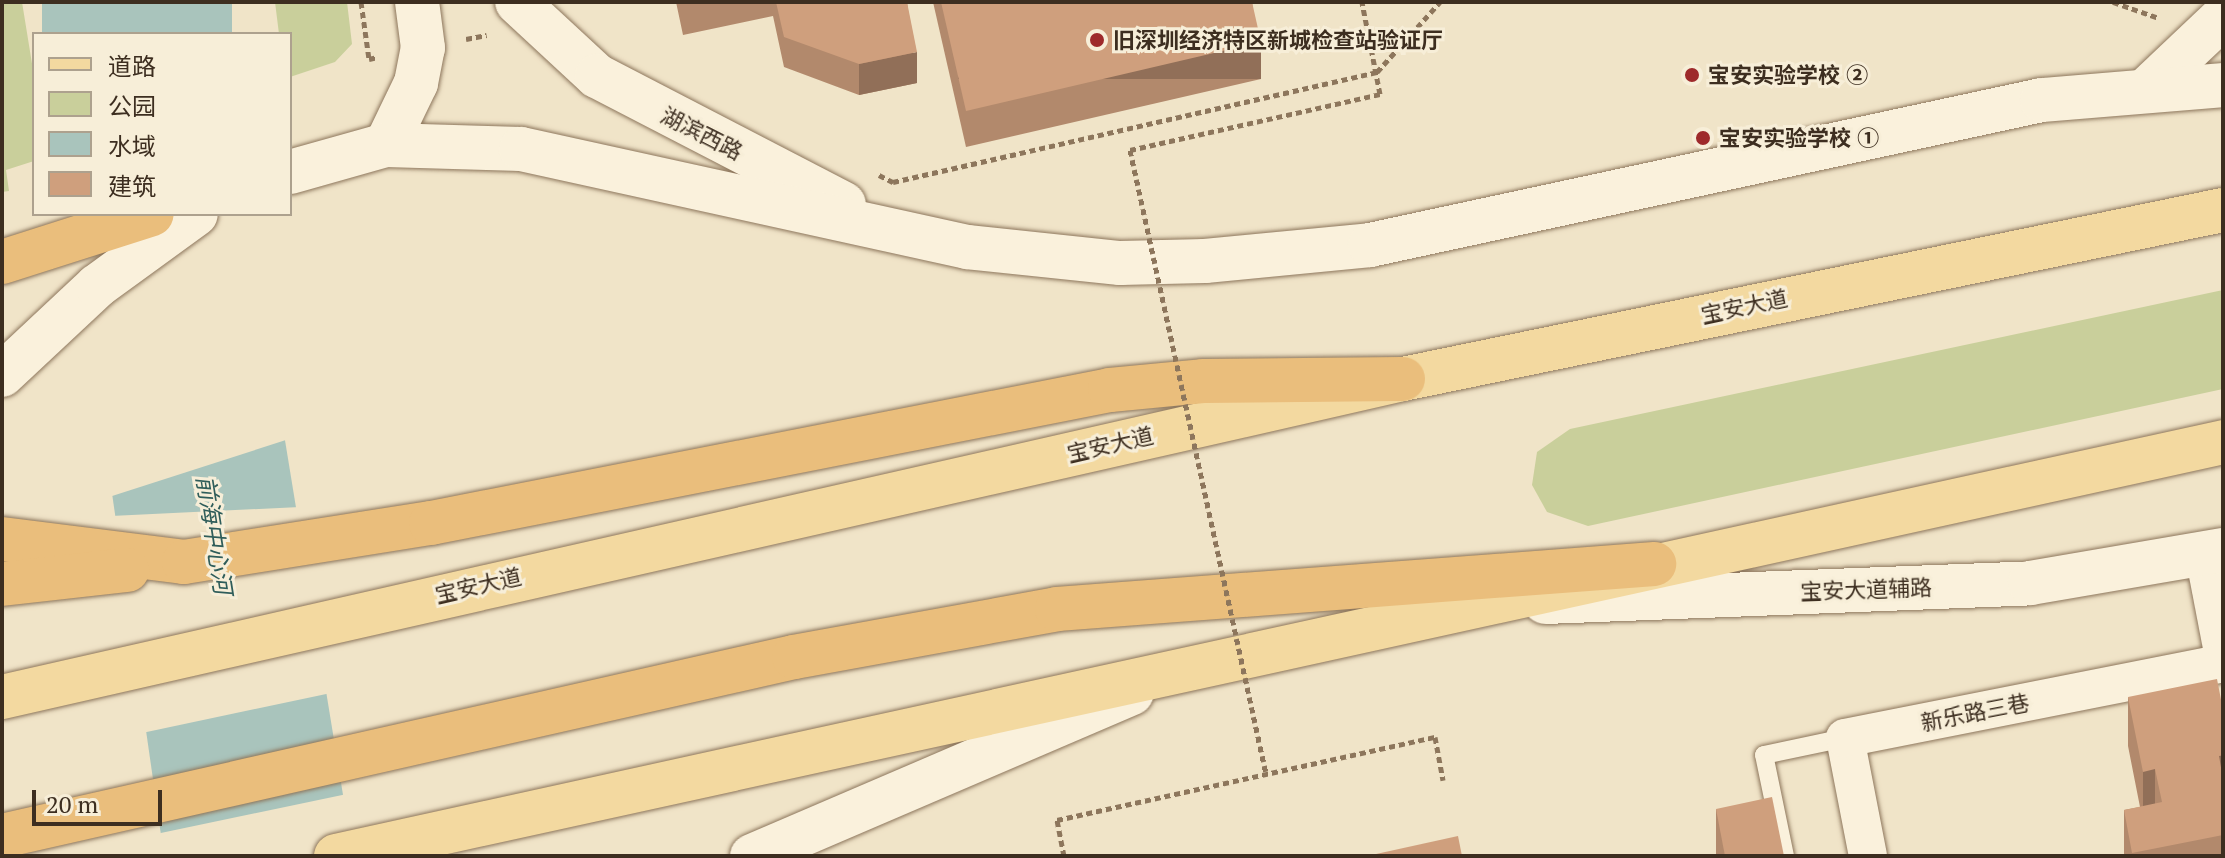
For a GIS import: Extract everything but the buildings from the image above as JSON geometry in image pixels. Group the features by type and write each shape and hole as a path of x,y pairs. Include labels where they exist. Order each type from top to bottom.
{"highway":[{"path":"10,259 146,216"},
{"path":"2,584 184,562 431,523 1110,390 1203,381 1403,379"},
{"path":"2,539 184,562"},
{"path":"2,836 794,657 1057,609 1654,564"}],"main road":[{"path":"371,148 416,83 423,48 417,2"},
{"name":"湖滨西路","path":"526,13 578,64 637,100 908,233"},
{"path":"2148,88 2223,17"},
{"path":"292,171 371,148 534,151 908,233 1040,258 1120,263 1370,245 1984,111 2148,88 2223,85"},
{"path":"2115,227 2223,185"},
{"name":"宝安大道","path":"2,697 419,599 1403,379 2115,227 2223,210"},
{"path":"2,375 97,286 193,216"},
{"path":"336,856 456,833 1507,604 1654,564 2223,442"},
{"name":"宝安大道辅路","path":"1507,604 2030,583 2214,552"},
{"path":"752,856 786,847 1171,676"}],"street":[{"path":"2214,552 2223,653"},
{"name":"新乐路三巷","path":"1845,738 2223,663"},
{"path":"1845,738 1868,856"}],"lane":[{"path":"1785,856 1764,755 1845,738"}],"path":[{"path":"361,2 369,59 423,48 526,13"},
{"path":"1266,774 1130,150 1380,94 1362,2"},
{"path":"893,182 1377,72 1440,2"},
{"path":"1064,856 1057,820 1435,737 1443,780"}],"green space":[{"path":"2,2 22,2 32,64 32,162 6,170 9,191 2,192"},
{"path":"275,2 347,2 352,44 335,62 292,76 292,32 279,32"},
{"path":"2223,290 2223,389 1588,526 1547,512 1532,485 1537,452 1570,429"}],"water":[{"path":"42,2 232,2 232,32 42,32"},
{"name":"前海中心河","path":"72,216 248,216 353,856 164,856"}],"pier":[{"path":"68,216 252,216 289,439 109,497"},
{"path":"300,507 331,693 142,733 111,516"},
{"path":"347,794 357,856 160,856 156,834"}],"place":[{"name":"旧深圳经济特区新城检查站验证厅","path":"1097,40"},
{"name":"宝安实验学校 ②","path":"1692,75"},
{"name":"宝安实验学校 ①","path":"1703,138"}]}
